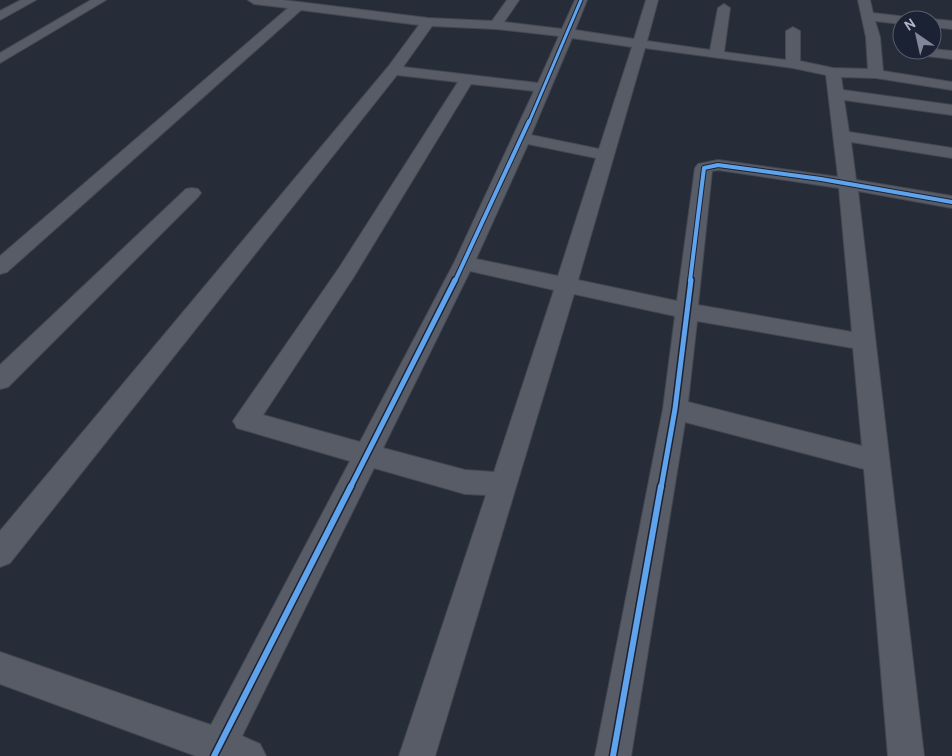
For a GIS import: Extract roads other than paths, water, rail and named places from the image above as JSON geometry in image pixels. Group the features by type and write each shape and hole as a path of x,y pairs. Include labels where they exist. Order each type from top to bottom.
{"street":[{"path":"0,16 30,0"},
{"path":"0,59 100,0"},
{"path":"254,0 428,22 496,25 793,64 833,72 876,74 952,86"},
{"path":"496,25 513,0"},
{"path":"0,668 227,753 366,453 464,263 522,138 581,0"},
{"path":"417,756 501,484 567,285 652,0"},
{"path":"864,0 868,16 888,47 876,74"},
{"path":"0,267 298,6"},
{"path":"716,55 724,8"},
{"path":"868,16 892,19"},
{"path":"0,553 393,70 428,22"},
{"path":"793,31 793,64"},
{"path":"393,70 544,88"},
{"path":"833,72 848,185 906,756"},
{"path":"467,80 346,273 246,422 366,453 465,482 501,484"},
{"path":"836,94 952,110"},
{"path":"842,136 952,153"},
{"path":"522,138 605,155"},
{"path":"613,756 674,410 704,168 718,165 821,179 952,202"},
{"path":"0,380 192,193"},
{"path":"464,263 686,311 864,342"},
{"path":"674,410 877,461"}]}
